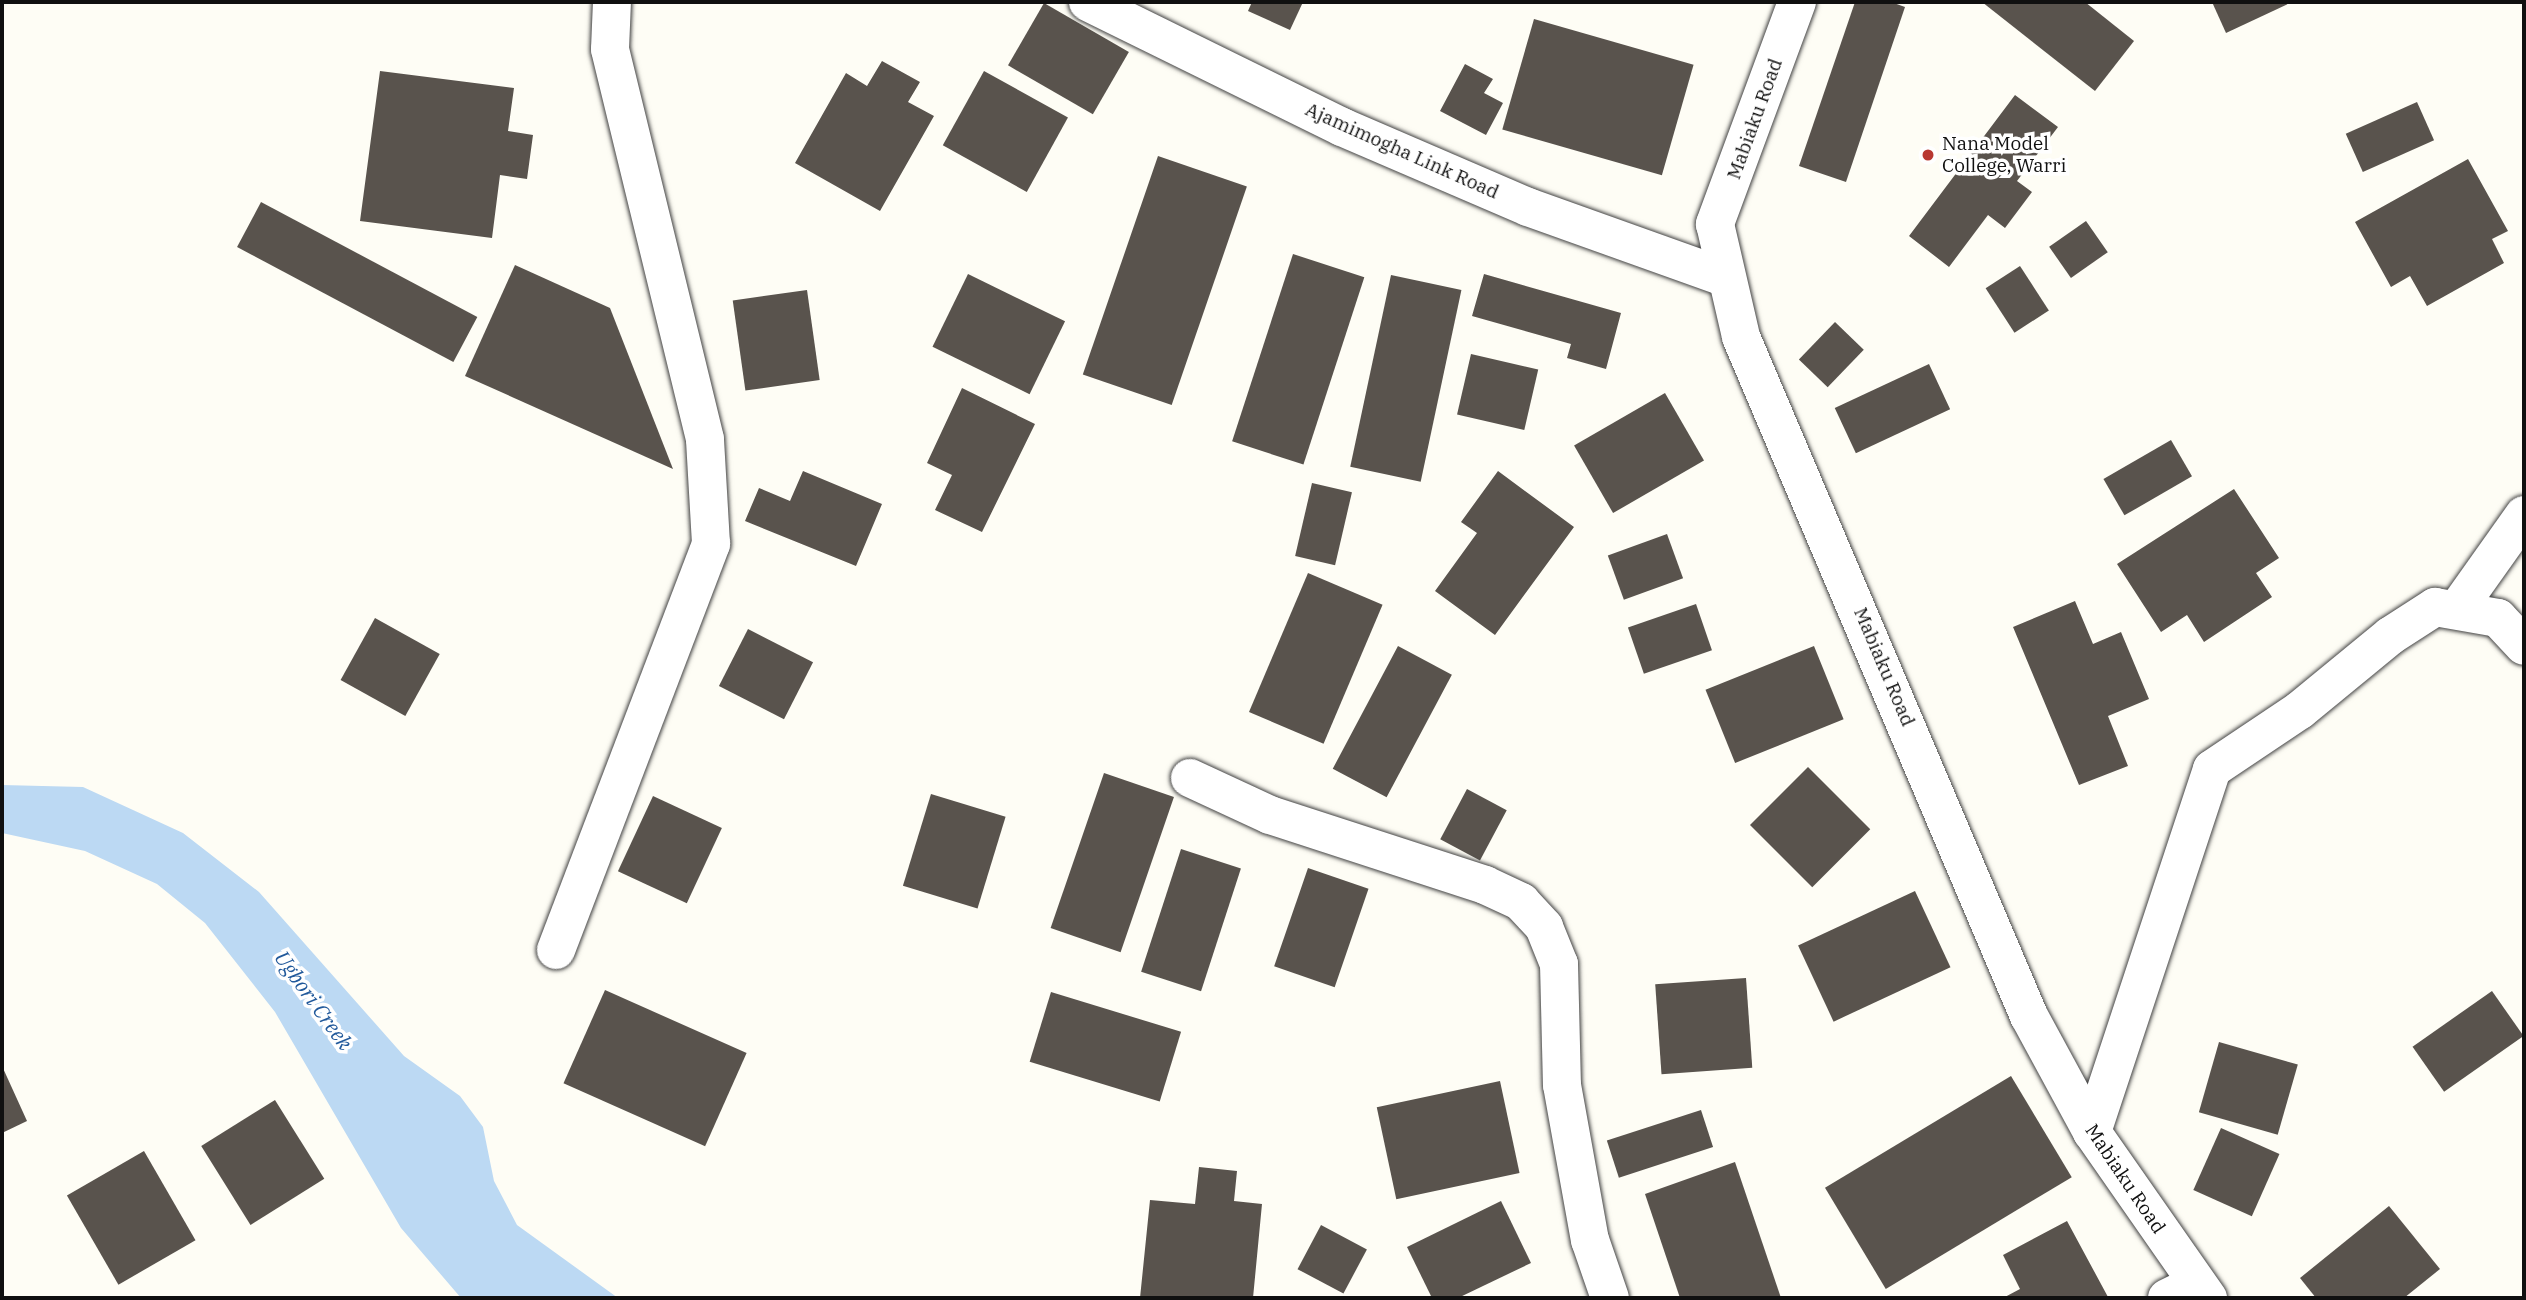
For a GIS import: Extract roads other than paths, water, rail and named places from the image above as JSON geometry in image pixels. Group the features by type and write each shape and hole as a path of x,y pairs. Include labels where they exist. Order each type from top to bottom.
{"street":[{"path":"556,950 711,544 705,439 610,49 612,2"},
{"name":"Ajamimogha Link Road","path":"1088,2 1367,137 1528,207 1726,278"},
{"name":"Mabiaku Road","path":"1797,2 1715,224 1741,337 1893,687 2029,1016 2092,1132 2190,1293"},
{"path":"2458,608 2524,515"},
{"path":"2092,1132 2212,769 2300,710 2401,629 2435,607 2458,608 2498,618 2524,646"},
{"path":"1190,778 1270,815 1485,885 1521,902 1544,927 1559,964 1562,1085 1590,1240 1610,1298"}],"water":[{"name":"Ugbori Creek","path":"2,785 83,787 183,833 259,892 404,1056 460,1096 483,1127 494,1181 517,1225 618,1298 461,1298 401,1228 275,1012 205,923 157,884 85,851 2,833"}],"place":[{"name":"Nana Model College, Warri","path":"1928,155"}]}
